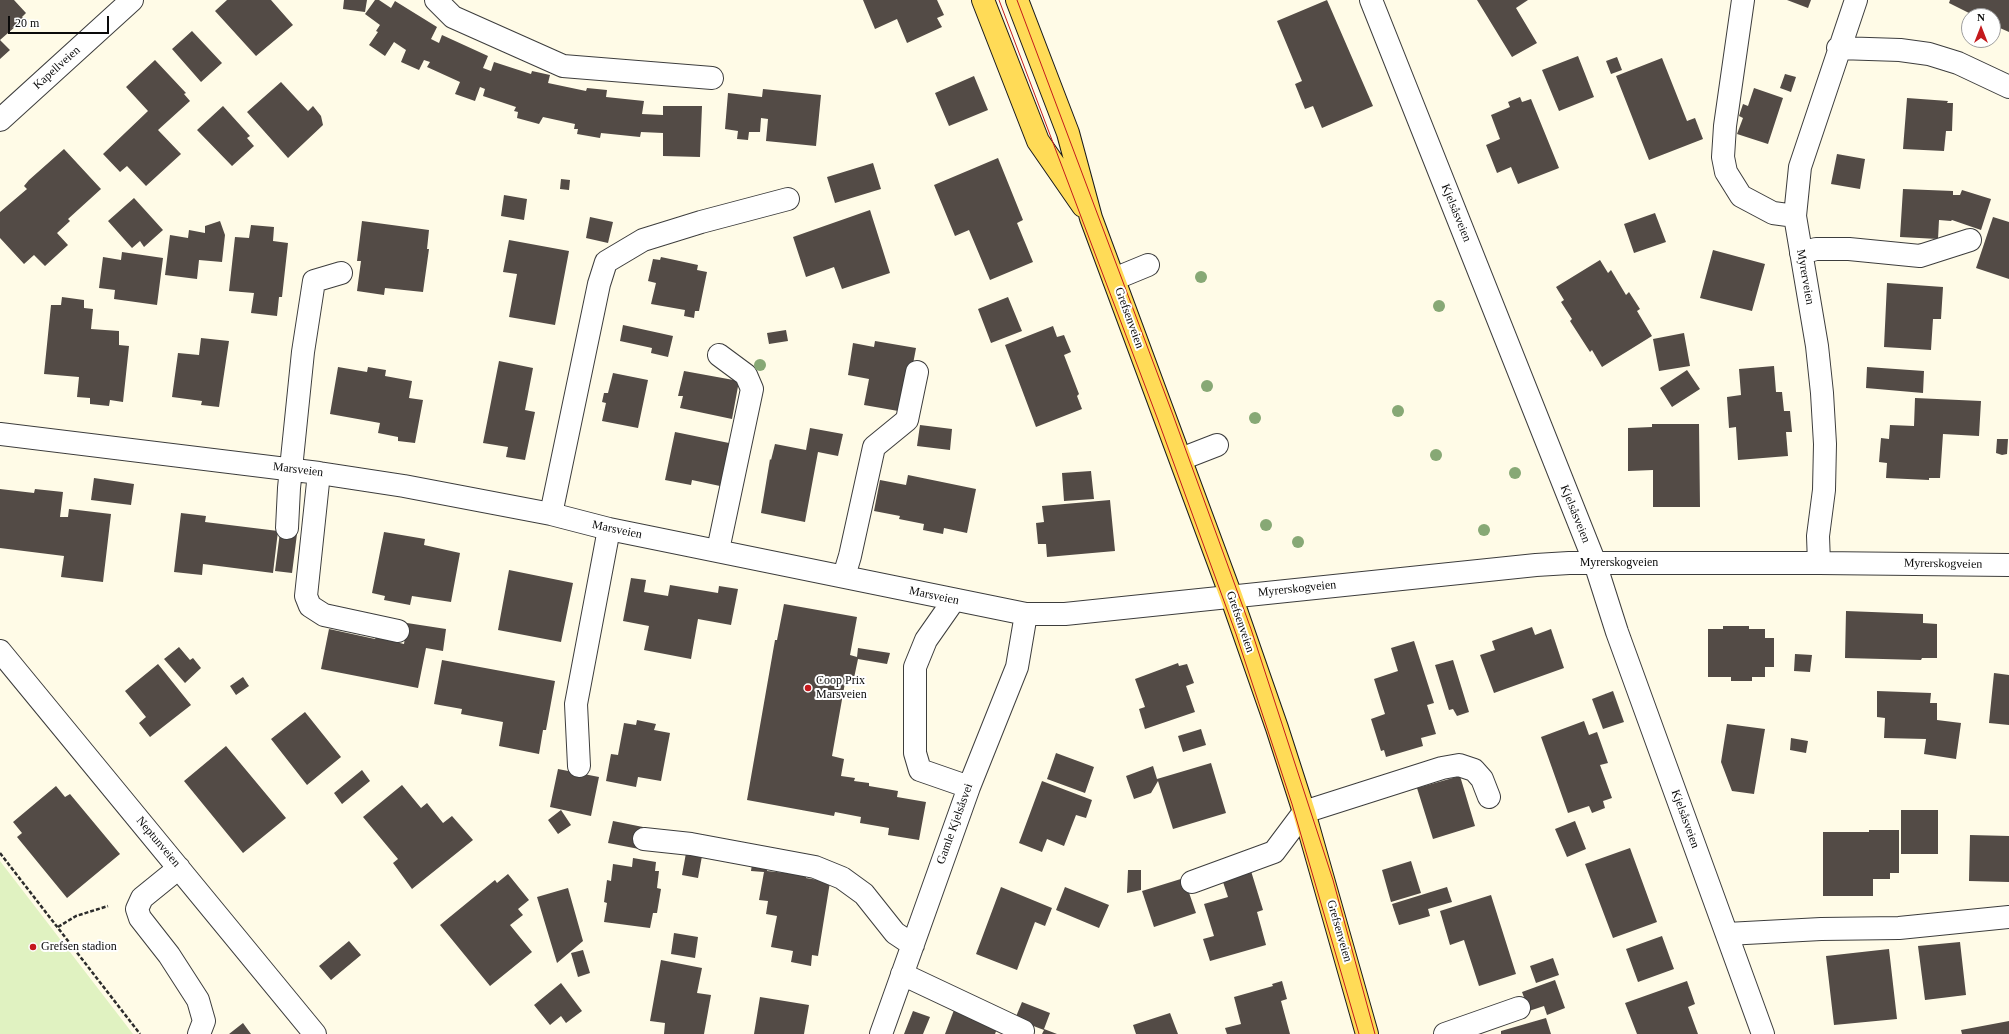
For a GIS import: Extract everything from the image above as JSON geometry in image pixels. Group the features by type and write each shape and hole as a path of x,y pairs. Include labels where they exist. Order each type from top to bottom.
{"main road":[{"name":"Grefsenveien","path":"983,0 1038,141 1092,218"},
{"name":"Grefsenveien","path":"1017,0 1068,133 1092,218 1231,596 1304,812 1367,1034"}],"street":[{"name":"Kapellveien","path":"0,120 132,0"},
{"path":"436,0 453,17 562,66 712,78"},
{"name":"Kjelsåsveien","path":"1371,0 1595,563 1617,632 1763,1034"},
{"path":"1743,0 1722,157 1726,172 1741,196 1773,213 1795,216"},
{"name":"Myrerveien","path":"1819,563 1818,536 1824,490 1825,444 1822,393 1817,346 1795,216 1800,167 1838,48 1856,0"},
{"path":"1838,48 1900,50 1929,54 1958,63 2009,87"},
{"path":"551,514 599,284 606,262 643,240 701,222 788,199"},
{"path":"1801,253 1816,250 1849,249 1920,256 1970,240"},
{"path":"1114,279 1148,265"},
{"path":"287,528 291,469 303,352 314,281 341,273"},
{"path":"718,550 752,389 746,375 719,356"},
{"path":"844,576 850,556 874,447 907,420 917,372"},
{"name":"Marsveien","path":"0,434 291,469 404,486 551,514 609,529 1026,614 1065,614 1231,596"},
{"path":"1181,459 1217,445"},
{"path":"319,473 306,596 310,606 324,615 398,631"},
{"path":"579,766 576,704 609,529"},
{"name":"Myrerskogveien","path":"1231,596 1536,565 1595,563 2009,565"},
{"path":"954,600 926,640 914,667 915,753 920,770 968,787"},
{"name":"Gamle Kjelsåsvei","path":"881,1034 968,787 1017,667 1026,614"},
{"name":"Neptunveien","path":"0,652 315,1034"},
{"path":"1192,882 1274,852 1304,812 1442,768 1459,765 1474,770 1482,780 1489,798"},
{"path":"644,839 691,844 815,867 842,878 864,894 895,933 912,945"},
{"path":"179,868 142,898 137,909 140,918 169,955 198,1000 204,1021 199,1034"},
{"path":"1727,934 1821,929 1899,928 2009,917"},
{"path":"902,974 933,987 1023,1032"},
{"path":"1445,1034 1519,1008"}],"path":[{"path":"0,853 140,1034"},
{"path":"58,927 76,916 98,908 142,898"}],"green space":[{"name":"Grefsen stadion","path":"0,861 133,1034 0,1034"}],"building":[{"path":"0,0 14,0 26,13 22,17 24,19 0,40"},
{"path":"227,0 271,0 293,25 256,56 215,11"},
{"path":"344,0 367,0 365,12 343,9"},
{"path":"375,0 379,0 391,8 395,1 437,27 431,39 439,43 442,35 488,56 483,68 491,71 494,62 531,74 532,71 550,75 548,83 586,91 587,88 607,90 606,97 644,101 642,114 663,115 663,106 702,106 700,157 663,156 663,133 641,132 640,137 601,133 600,138 577,134 578,129 574,129 575,124 543,117 539,124 517,118 518,112 514,111 516,107 483,96 485,89 480,87 475,101 455,94 460,82 427,67 430,62 424,60 419,70 401,62 406,50 394,42 385,56 369,45 378,32 376,31 380,25 365,14"},
{"path":"863,0 937,0 944,15 937,18 942,27 907,43 897,19 875,29"},
{"path":"1327,0 1373,106 1322,128 1313,106 1305,109 1295,84 1302,81 1277,21"},
{"path":"1477,0 1528,0 1516,8 1537,43 1512,57"},
{"path":"1787,0 1811,0 1808,8"},
{"path":"1950,0 2009,0 2009,32 2001,28 2001,8 1961,9 1949,3"},
{"path":"192,31 222,63 201,82 172,49"},
{"path":"0,40 10,50 0,59"},
{"path":"1578,56 1594,97 1559,111 1542,70"},
{"path":"1617,57 1622,70 1611,74 1606,61"},
{"path":"1662,58 1687,121 1695,118 1703,139 1649,160 1616,76"},
{"path":"155,60 186,93 184,94 190,101 158,130 181,154 146,186 127,166 120,172 103,154 148,111 126,87"},
{"path":"1785,74 1796,77 1791,92 1780,88"},
{"path":"974,76 988,110 949,126 935,93"},
{"path":"281,82 308,111 313,106 321,116 323,125 288,158 247,112"},
{"path":"1754,88 1783,98 1768,144 1737,134 1743,118 1739,116 1743,104 1748,106"},
{"path":"763,89 821,95 816,146 766,141 768,119 761,118 760,132 749,132 748,140 737,139 738,131 725,129 728,93 762,97"},
{"path":"1520,97 1522,102 1531,99 1559,168 1518,184 1511,167 1497,173 1486,145 1500,139 1491,115 1510,107 1508,102"},
{"path":"1907,98 1948,101 1947,103 1953,103 1952,131 1946,131 1944,151 1903,149"},
{"path":"223,106 250,136 247,138 254,146 232,166 197,130"},
{"path":"64,149 101,189 68,219 70,221 57,233 68,245 45,266 34,255 24,264 0,238 0,212 27,189 24,186 29,180"},
{"path":"1837,154 1865,159 1860,189 1831,184"},
{"path":"998,158 1023,220 1017,223 1033,262 990,280 969,230 955,236 934,185"},
{"path":"873,163 881,189 835,203 827,177"},
{"path":"561,179 570,180 569,190 560,189"},
{"path":"1903,189 1953,191 1953,195 1960,195 1962,190 1991,199 1981,230 1952,220 1939,220 1938,239 1900,237"},
{"path":"504,195 527,199 524,220 501,216"},
{"path":"134,198 163,230 144,247 140,241 132,248 108,221"},
{"path":"870,210 890,273 842,289 834,267 806,277 793,237"},
{"path":"1655,213 1666,242 1634,253 1624,224"},
{"path":"590,217 613,222 608,243 586,238"},
{"path":"1993,217 2009,222 2009,279 1976,268"},
{"path":"220,221 225,235 222,262 199,260 197,279 165,275 170,235 188,238 189,230 205,233 205,226"},
{"path":"362,221 429,230 427,249 429,249 423,292 385,288 384,295 357,291 361,261 357,261"},
{"path":"251,225 274,227 273,241 288,243 282,297 279,297 277,316 251,313 254,293 229,291 235,237 249,238"},
{"path":"509,240 569,251 555,325 509,317 517,274 503,272"},
{"path":"1713,250 1765,264 1752,311 1700,298"},
{"path":"122,252 163,258 157,305 114,299 115,290 99,288 103,257 121,260"},
{"path":"661,257 698,265 697,270 707,272 699,311 695,311 694,318 684,316 685,310 651,304 656,283 648,281 653,259 660,260"},
{"path":"1600,260 1608,273 1611,270 1626,295 1629,292 1640,309 1637,311 1652,336 1602,367 1592,350 1590,352 1570,321 1572,319 1561,302 1564,300 1556,287"},
{"path":"1887,283 1943,287 1941,319 1933,319 1931,350 1884,347"},
{"path":"62,297 84,300 84,308 93,309 91,329 119,331 119,345 129,346 123,402 110,400 109,406 90,404 90,398 77,397 79,377 44,374 51,305 61,305"},
{"path":"1008,297 1022,331 991,343 978,309"},
{"path":"623,325 673,336 668,357 651,353 652,348 620,341"},
{"path":"1053,326 1057,337 1064,335 1071,352 1064,355 1079,394 1077,396 1082,409 1036,427 1005,345"},
{"path":"786,330 788,341 769,344 767,333"},
{"path":"1684,333 1690,366 1659,371 1653,339"},
{"path":"201,338 229,341 219,407 201,405 202,401 172,397 178,353 199,355"},
{"path":"875,341 916,348 904,412 864,405 869,379 848,375 853,343 874,347"},
{"path":"499,361 533,368 525,410 535,412 525,460 506,457 508,447 483,443"},
{"path":"1774,366 1776,392 1782,392 1784,411 1790,411 1792,432 1786,432 1788,456 1738,460 1736,427 1729,428 1727,397 1741,395 1739,369"},
{"path":"338,367 367,372 368,367 386,370 385,376 412,381 409,398 423,400 415,443 398,441 398,437 378,433 380,423 330,414"},
{"path":"1867,367 1924,371 1923,393 1866,388"},
{"path":"1687,370 1700,389 1672,407 1660,388"},
{"path":"684,371 739,381 732,419 680,408 683,396 678,396"},
{"path":"613,373 648,380 638,428 602,421 606,403 602,402 604,393 608,393"},
{"path":"1915,398 1981,401 1979,436 1943,434 1940,478 1929,478 1929,480 1886,478 1887,463 1879,462 1881,438 1889,439 1890,425 1914,426"},
{"path":"1652,424 1699,424 1700,507 1653,507 1653,470 1628,471 1628,428 1652,427"},
{"path":"920,425 952,429 950,450 917,446"},
{"path":"810,428 843,434 838,456 818,452 805,522 761,513 770,459 771,460 775,444 806,450"},
{"path":"675,432 729,443 720,486 692,480 691,485 665,480"},
{"path":"1997,439 2008,439 2007,454 2002,455 1996,453"},
{"path":"1091,471 1094,499 1064,501 1062,473"},
{"path":"908,475 976,489 967,533 944,528 943,534 923,530 924,524 899,519 900,516 874,511 880,480 906,485"},
{"path":"94,478 134,484 131,505 91,500"},
{"path":"0,489 34,493 35,489 63,492 60,517 68,517 69,509 111,514 103,582 61,577 64,556 0,548"},
{"path":"1110,500 1115,551 1047,557 1046,544 1038,544 1036,523 1044,522 1042,506"},
{"path":"181,513 206,516 205,522 278,531 273,573 203,564 202,575 174,572"},
{"path":"280,532 297,534 292,573 275,571"},
{"path":"384,532 425,539 424,545 460,553 451,602 412,596 410,605 384,600 385,596 372,593"},
{"path":"509,570 573,583 561,642 498,630"},
{"path":"631,578 646,580 644,592 668,596 670,585 718,593 719,586 738,589 731,625 698,619 691,659 644,650 649,626 623,621"},
{"path":"784,604 857,617 850,655 857,657 858,648 890,653 887,664 858,659 854,678 846,677 832,756 844,759 841,776 855,778 854,781 869,783 869,786 898,791 897,797 926,802 919,840 888,835 889,828 860,823 861,817 835,812 834,816 747,800 775,640 777,640"},
{"path":"1846,611 1923,614 1923,623 1937,624 1937,658 1922,658 1921,660 1845,658"},
{"path":"407,623 446,629 443,651 426,648 418,688 321,669 329,629 375,639 379,633 394,636 396,642 404,644"},
{"path":"1723,626 1749,626 1749,629 1765,629 1765,638 1774,638 1774,667 1765,667 1765,677 1752,677 1752,681 1731,681 1731,677 1708,677 1708,629 1723,629"},
{"path":"1532,627 1535,635 1551,629 1564,668 1494,693 1480,655 1495,650 1492,641"},
{"path":"1414,641 1434,703 1427,705 1436,734 1421,738 1423,746 1386,757 1384,750 1381,751 1371,719 1385,714 1374,679 1398,671 1391,648"},
{"path":"179,647 190,660 193,658 201,668 185,683 164,659"},
{"path":"1795,654 1812,655 1810,672 1794,671"},
{"path":"442,660 555,681 546,730 543,730 539,754 499,746 503,722 461,714 462,709 434,704"},
{"path":"1453,660 1469,712 1457,716 1453,709 1449,710 1435,665"},
{"path":"1178,663 1179,666 1187,664 1194,683 1186,686 1195,712 1145,729 1139,709 1145,707 1135,679"},
{"path":"158,664 191,705 150,737 139,723 146,717 125,691"},
{"path":"1994,673 2009,675 2009,725 1989,723"},
{"path":"243,677 249,686 236,695 230,686"},
{"path":"1613,691 1624,722 1603,729 1592,699"},
{"path":"1877,691 1931,693 1930,703 1937,703 1937,720 1961,723 1956,759 1924,754 1926,739 1884,738 1885,718 1877,717"},
{"path":"305,712 341,757 307,785 271,739"},
{"path":"637,720 656,724 654,730 670,733 661,781 638,777 636,787 606,781 611,754 618,755 624,723 636,725"},
{"path":"1584,721 1589,735 1597,732 1608,763 1600,765 1612,798 1603,801 1605,808 1592,813 1589,806 1568,813 1541,737"},
{"path":"1727,724 1765,729 1754,794 1732,791 1721,762"},
{"path":"1201,729 1206,745 1183,752 1178,736"},
{"path":"1791,738 1808,741 1806,753 1790,750"},
{"path":"226,746 286,818 243,853 184,781"},
{"path":"1056,753 1094,767 1085,793 1047,779"},
{"path":"1211,763 1226,813 1173,829 1158,781 1151,793 1134,799 1126,776 1153,766 1157,779"},
{"path":"558,769 599,777 591,816 550,807"},
{"path":"362,770 370,781 342,804 334,793"},
{"path":"1460,776 1475,826 1433,839 1417,788"},
{"path":"1042,781 1092,800 1086,818 1076,815 1064,846 1047,839 1042,852 1019,843"},
{"path":"402,785 421,808 427,803 443,823 452,816 473,840 412,889 393,863 398,859 363,817"},
{"path":"56,786 65,797 70,794 120,854 67,898 17,837 22,833 13,822"},
{"path":"561,810 571,825 558,834 548,820"},
{"path":"1901,810 1938,810 1938,854 1901,854"},
{"path":"613,821 643,827 639,849 608,843"},
{"path":"1575,821 1586,849 1567,857 1555,829"},
{"path":"1869,830 1899,830 1899,873 1890,873 1890,879 1873,879 1873,896 1823,896 1823,832 1869,832"},
{"path":"1970,835 2009,836 2009,882 1969,881"},
{"path":"1630,848 1657,922 1613,938 1585,864"},
{"path":"686,853 702,856 698,878 682,875"},
{"path":"633,858 656,862 655,871 659,871 657,888 661,889 657,913 653,913 650,928 604,922 607,903 604,902 607,880 611,881 613,864 632,867"},
{"path":"1411,861 1421,893 1391,902 1382,870"},
{"path":"752,864 767,866 767,871 806,875 806,878 830,882 818,956 812,955 811,966 791,962 793,951 771,947 777,916 766,914 768,901 759,900 764,872 751,871"},
{"path":"1128,870 1141,870 1141,890 1127,893"},
{"path":"1251,871 1263,910 1257,912 1266,945 1210,961 1203,939 1214,936 1204,904 1228,897 1222,879"},
{"path":"508,874 529,900 518,909 523,915 510,925 532,952 490,986 440,925 495,880 497,883"},
{"path":"1184,878 1196,913 1154,927 1142,891"},
{"path":"1001,887 1052,908 1045,926 1035,922 1017,970 976,954"},
{"path":"1065,887 1109,905 1099,928 1056,910"},
{"path":"1447,887 1452,902 1428,909 1430,916 1399,925 1392,904"},
{"path":"568,888 583,941 557,963 537,897"},
{"path":"1491,895 1516,974 1479,986 1464,940 1450,945 1440,911"},
{"path":"674,933 698,937 695,958 671,954"},
{"path":"1662,936 1674,969 1638,982 1626,949"},
{"path":"349,941 361,955 331,980 319,966"},
{"path":"1960,942 1966,995 1925,1000 1918,946"},
{"path":"1889,949 1897,1019 1834,1025 1826,956"},
{"path":"583,950 590,973 578,977 571,953"},
{"path":"1553,958 1559,975 1536,983 1530,966"},
{"path":"661,960 702,968 697,993 711,995 704,1034 664,1034 665,1023 650,1021"},
{"path":"1555,980 1565,1008 1547,1015 1544,1006 1529,1011 1522,992"},
{"path":"1282,981 1287,999 1281,1001 1290,1034 1227,1034 1225,1028 1241,1024 1234,997 1273,986 1272,984"},
{"path":"1687,981 1695,1004 1688,1007 1698,1034 1637,1034 1625,1003"},
{"path":"561,983 582,1011 566,1023 561,1016 550,1025 534,1005"},
{"path":"760,997 809,1005 804,1034 754,1034"},
{"path":"1022,1002 1050,1013 1044,1029 1057,1034 1042,1034 1044,1030 1015,1019"},
{"path":"954,1010 998,1026 995,1034 945,1034"},
{"path":"913,1011 930,1017 923,1034 904,1034"},
{"path":"1170,1013 1178,1034 1136,1034 1133,1025"},
{"path":"1546,1018 1551,1034 1501,1034 1501,1031"},
{"path":"2009,1021 2009,1034 1962,1034 1961,1030"},
{"path":"243,1023 251,1034 229,1034"}],"tram line":[{"path":"999,0 1158,420 1236,634 1292,804 1359,1034"},
{"path":"1017,0 1173,415 1251,629 1333,880 1375,1034"}],"place":[{"name":"Coop Prix Marsveien","path":"808,688"},
{"name":"Grefsen stadion","path":"33,947"}]}
